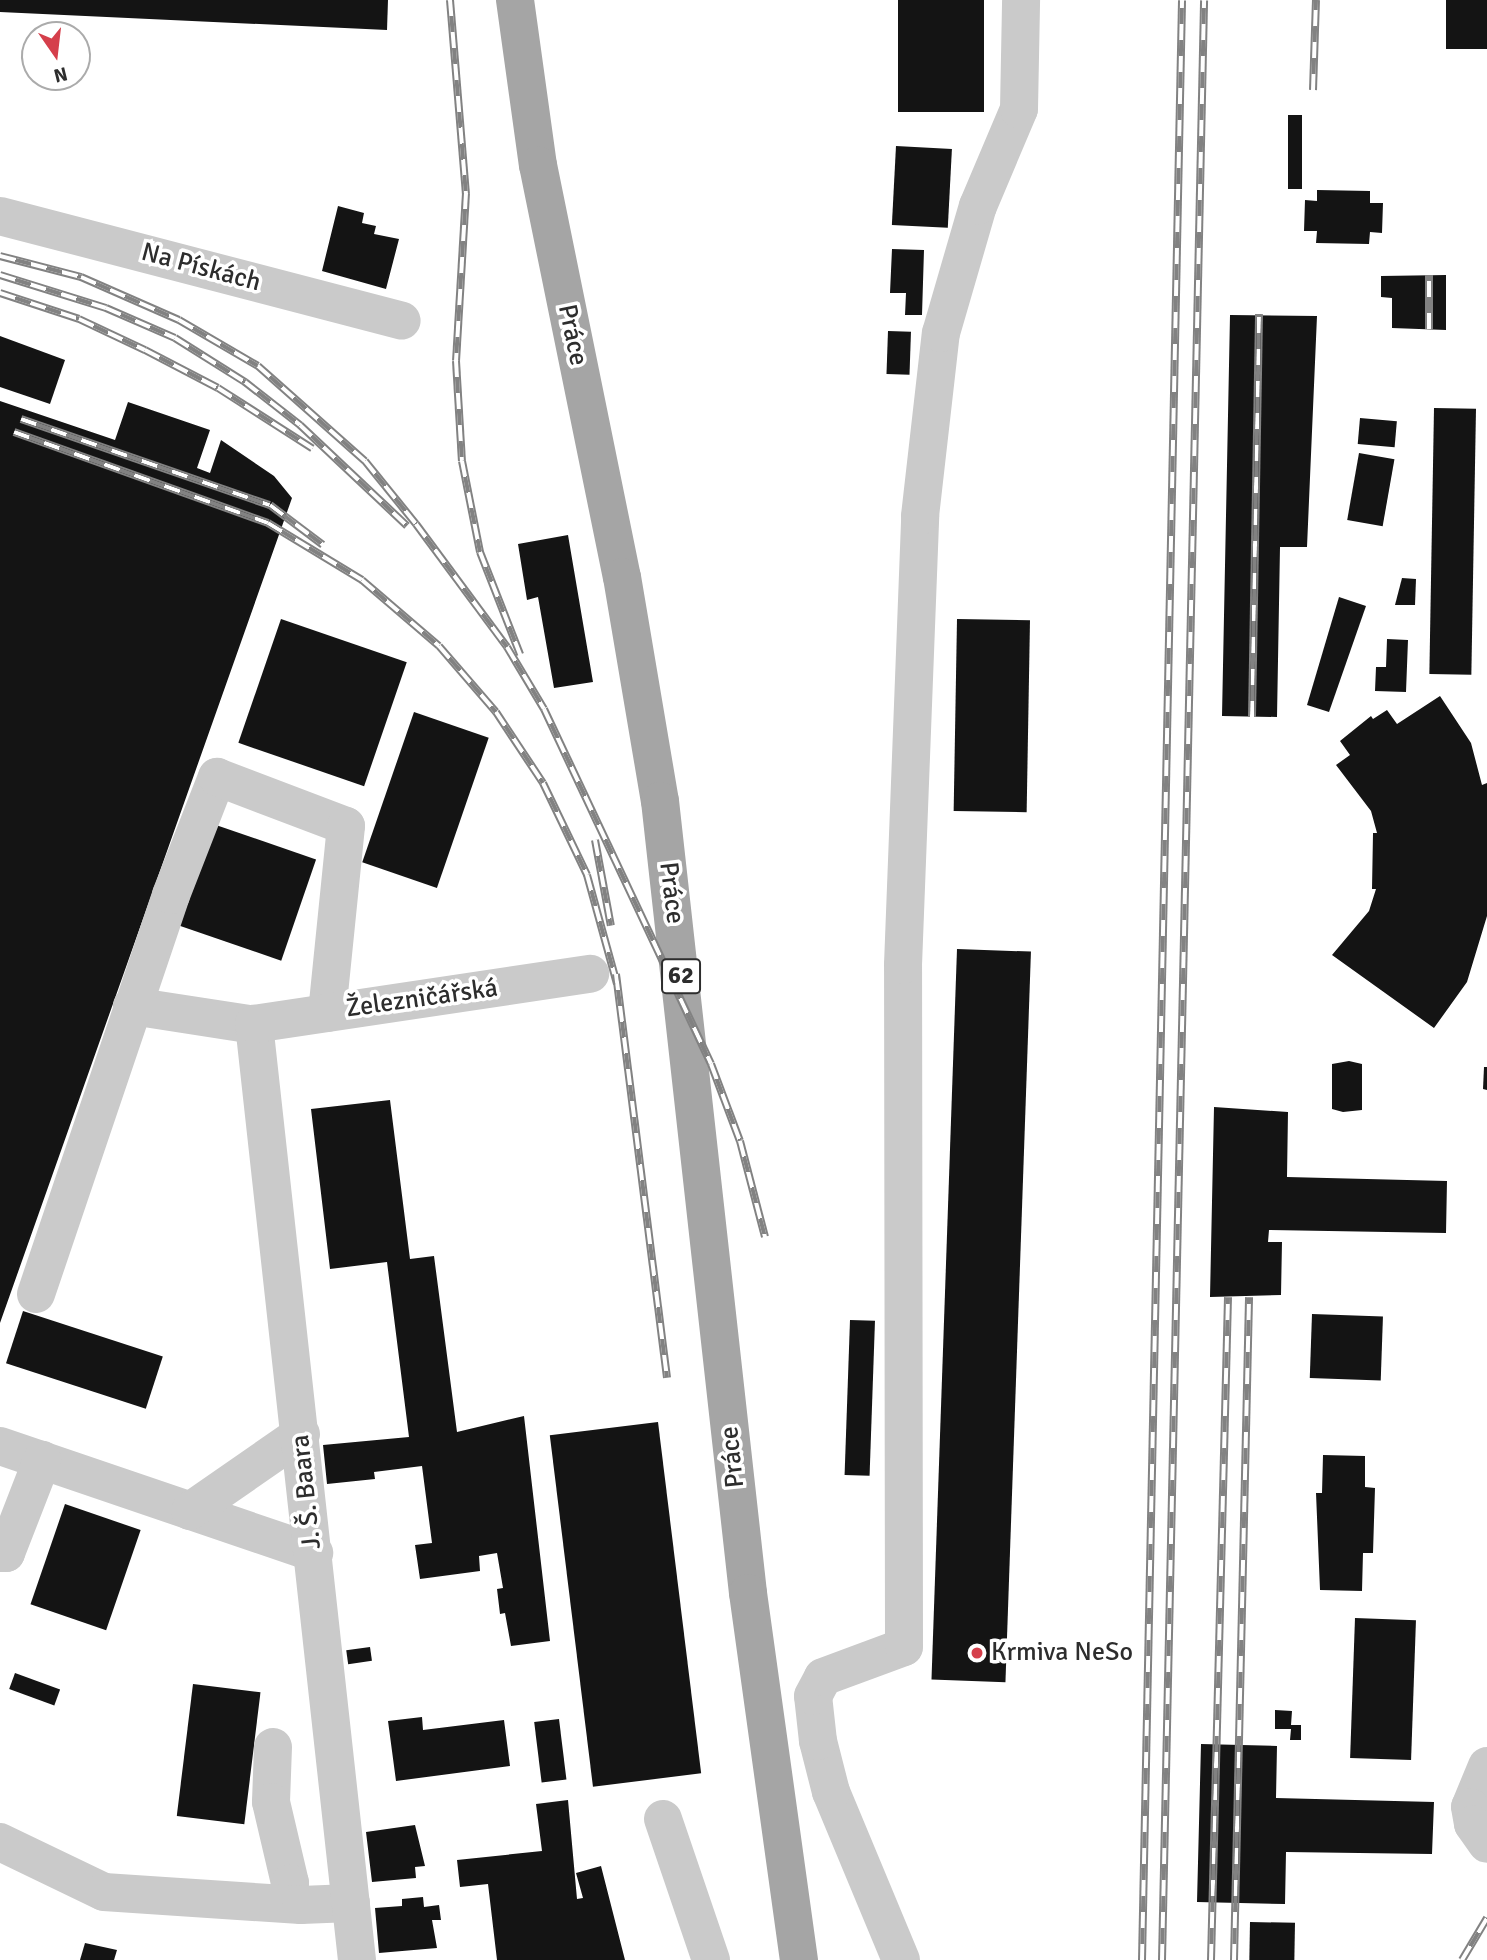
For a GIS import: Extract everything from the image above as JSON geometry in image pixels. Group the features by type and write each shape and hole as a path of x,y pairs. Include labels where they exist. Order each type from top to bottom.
{"main road":[{"name":"Práce","path":"515,0 538,165 622,577 660,802 748,1593 799,1960"}],"street":[{"path":"901,1960 831,1792 813,1713 813,1696 823,1678 904,1647 903,965 920,516 941,333 978,206 1019,109 1020,0"},
{"name":"Na Pískách","path":"0,216 402,321"},
{"path":"36,1294 132,1006 216,777 346,826 327,1013"},
{"name":"Železničářská","path":"132,1006 251,1024 590,974"},
{"name":"J. Š. Baara","path":"251,1024 301,1434 357,1960"},
{"path":"190,1511 301,1434"},
{"path":"0,1446 314,1553"},
{"path":"0,1553 6,1553 42,1460"},
{"path":"272,1747 271,1802 290,1883 288,1904"},
{"path":"1487,1766 1470,1807 1474,1824 1487,1844"},
{"path":"663,1819 711,1960"},
{"path":"0,1842 104,1892 288,1904 351,1903"}],"building":[{"path":"0,0 388,0 387,30 0,12"},
{"path":"898,0 984,0 984,112 898,112"},
{"path":"1446,0 1487,0 1487,49 1446,49"},
{"path":"1288,115 1302,115 1302,189 1288,189"},
{"path":"896,146 952,149 948,228 892,225"},
{"path":"1317,190 1370,191 1370,203 1383,203 1382,233 1370,232 1369,244 1316,243 1317,231 1304,231 1305,200 1317,201"},
{"path":"338,206 364,213 362,223 376,226 374,234 399,239 386,289 322,271"},
{"path":"892,249 924,250 922,315 905,315 906,293 890,293"},
{"path":"1446,275 1446,330 1392,328 1392,298 1381,297 1381,276"},
{"path":"1230,315 1317,316 1307,547 1280,547 1277,717 1222,716"},
{"path":"888,331 911,332 909,375 886,374"},
{"path":"0,336 65,360 50,404 0,387"},
{"path":"0,401 115,440 128,402 210,430 197,468 210,473 221,440 274,476 292,498 0,1323"},
{"path":"1434,408 1476,409 1471,675 1429,674"},
{"path":"1360,418 1397,421 1395,447 1358,444"},
{"path":"1359,453 1394,459 1383,526 1347,520"},
{"path":"568,535 593,682 554,688 538,597 527,600 518,544"},
{"path":"1402,578 1416,579 1415,605 1395,605"},
{"path":"1339,597 1366,606 1329,712 1307,705"},
{"path":"281,619 407,662 364,786 238,743"},
{"path":"957,619 1030,620 1027,812 954,811"},
{"path":"1387,639 1408,640 1406,692 1375,691 1376,667 1386,667"},
{"path":"1440,696 1471,743 1482,785 1487,783 1487,916 1467,982 1434,1028 1332,955 1369,911 1376,889 1372,889 1373,833 1377,833 1371,811 1336,765 1350,755 1340,741 1371,716 1373,719 1387,710 1397,724"},
{"path":"414,712 489,738 437,888 362,862"},
{"path":"213,824 316,859 281,961 178,925"},
{"path":"957,949 1031,952 1005,1682 931,1680"},
{"path":"1349,1061 1362,1064 1362,1110 1343,1112 1332,1109 1332,1064"},
{"path":"1484,1067 1487,1067 1487,1090 1483,1089"},
{"path":"390,1100 410,1259 434,1256 457,1432 524,1416 550,1641 511,1646 505,1613 500,1614 497,1589 503,1588 497,1553 479,1556 480,1571 420,1579 415,1545 432,1543 422,1466 374,1472 375,1479 327,1484 323,1445 409,1437 387,1262 330,1269 311,1109"},
{"path":"1214,1107 1288,1112 1287,1177 1447,1181 1446,1233 1269,1230 1268,1242 1282,1242 1281,1295 1210,1297"},
{"path":"23,1311 163,1356 146,1409 6,1363"},
{"path":"1312,1314 1383,1316 1381,1380 1310,1378"},
{"path":"850,1320 875,1321 870,1476 845,1475"},
{"path":"658,1422 701,1773 593,1787 550,1435"},
{"path":"1323,1455 1365,1456 1365,1487 1375,1488 1373,1553 1363,1553 1362,1591 1320,1590 1316,1493 1322,1493"},
{"path":"65,1504 141,1530 106,1630 30,1604"},
{"path":"1355,1618 1416,1620 1411,1760 1350,1758"},
{"path":"370,1647 372,1661 348,1664 346,1650"},
{"path":"15,1673 60,1689 54,1705 9,1689"},
{"path":"193,1684 260,1692 244,1824 177,1816"},
{"path":"1275,1710 1292,1711 1291,1725 1301,1725 1301,1740 1290,1740 1291,1729 1275,1729"},
{"path":"422,1717 423,1730 504,1720 510,1766 396,1781 388,1721"},
{"path":"559,1719 566,1780 542,1783 534,1722"},
{"path":"1201,1744 1277,1746 1276,1798 1434,1802 1432,1854 1286,1852 1285,1904 1197,1902"},
{"path":"568,1800 577,1899 583,1898 576,1873 601,1866 625,1960 497,1960 488,1884 460,1887 457,1860 542,1851 536,1804"},
{"path":"415,1825 425,1866 415,1867 416,1878 372,1882 366,1832"},
{"path":"423,1897 424,1907 439,1905 441,1920 432,1920 437,1948 379,1953 375,1908 402,1906 402,1899"},
{"path":"1250,1922 1295,1923 1294,1960 1249,1960"},
{"path":"85,1943 117,1950 114,1960 80,1960"}],"railway":[{"path":"450,0 466,193 456,361 462,461 480,552 520,654"},
{"path":"1142,1960 1182,0"},
{"path":"1162,1960 1204,0"},
{"path":"1313,90 1316,0"},
{"path":"0,256 81,277 179,320 258,366 365,461 416,524 507,647 544,709 711,1064 740,1141 765,1237"},
{"path":"0,275 106,308 175,338 245,382 300,425 407,526"},
{"path":"1429,275 1429,329"},
{"path":"0,293 79,319 145,350 218,388 312,448"},
{"path":"1252,717 1259,314"},
{"path":"21,419 270,505 323,545"},
{"path":"14,432 268,523 362,580 439,646 496,712 543,783 587,875 617,984"},
{"path":"595,840 611,926"},
{"path":"616,974 667,1378"},
{"path":"1211,1960 1228,1297"},
{"path":"1234,1960 1249,1297"},
{"path":"1462,1960 1487,1918"}],"place":[{"name":"Krmiva NeSo","path":"977,1653"}]}
